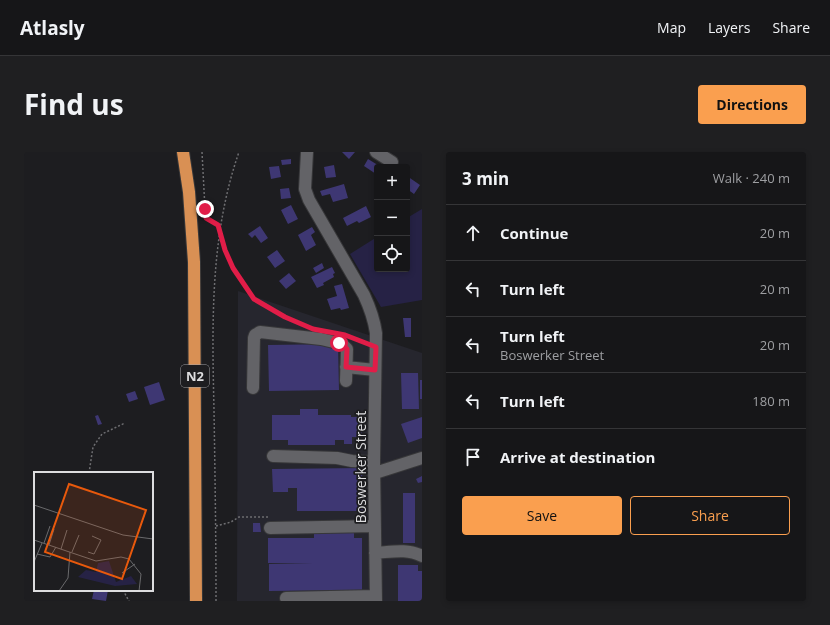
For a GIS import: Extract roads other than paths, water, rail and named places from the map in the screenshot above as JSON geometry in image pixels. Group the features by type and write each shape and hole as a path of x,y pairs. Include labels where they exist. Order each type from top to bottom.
{"highway":[{"name":"N2","path":"183,152 189,192 194,262 196,601"}],"street":[{"name":"Boswerker Street","path":"307,152 305,189 309,200 364,295 375,321 374,526 376,599"},
{"path":"376,152 392,162"},
{"path":"253,388 254,338 255,335 260,332 321,339 342,344 347,349 346,380"},
{"path":"346,367 375,370"},
{"path":"273,456 337,458 375,468 422,458"},
{"path":"270,528 374,526"},
{"path":"375,554 406,551 415,552 422,556"},
{"path":"286,598 376,599"}]}
